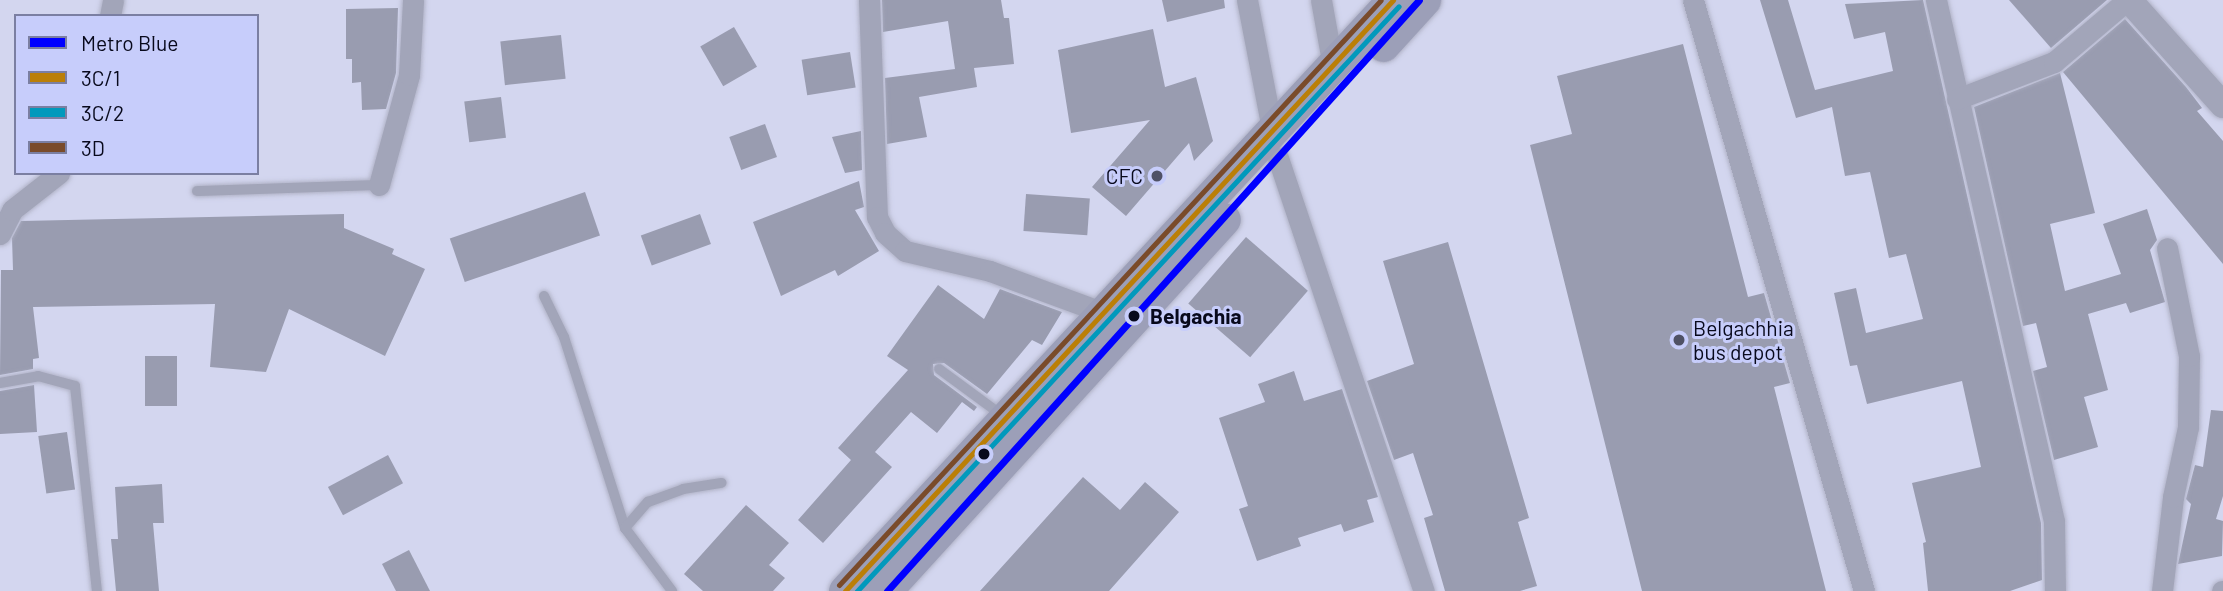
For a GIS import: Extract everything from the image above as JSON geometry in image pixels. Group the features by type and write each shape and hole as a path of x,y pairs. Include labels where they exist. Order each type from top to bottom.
{"main road":[{"path":"1276,146 1333,67 1393,0"},
{"path":"885,591 1117,318 1276,146 1424,0"},
{"path":"845,591 1005,418 1117,318"}],"street":[{"path":"379,186 410,75 413,0"},
{"path":"869,0 877,217 884,233 905,251 990,271 1117,318"},
{"path":"1247,0 1276,146 1424,591"},
{"path":"1321,0 1333,67"},
{"path":"1693,0 1864,591"},
{"path":"1936,0 2054,521 2055,591"},
{"path":"1957,99 2054,62 2128,0 2189,64 2223,105"},
{"path":"2189,64 2223,71"},
{"path":"0,234 12,210 56,175"},
{"path":"2162,591 2173,497 2188,427 2189,356 2167,248"}],"lane":[{"path":"197,191 379,186"},
{"path":"544,296 564,337 625,528 673,591"},
{"path":"939,369 1005,418"},
{"path":"0,383 38,376 75,386 97,591"},
{"path":"625,528 648,502 683,489 722,483"}],"building":[{"path":"882,0 1001,0 1004,18 1009,18 1014,64 974,68 977,87 919,97 927,137 887,144 885,78 955,69 948,21 883,32"},
{"path":"1162,0 1224,0 1225,8 1167,22"},
{"path":"1760,0 1788,0 1815,90 1893,71 1885,32 1854,39 1845,4 1923,0 2041,523 2042,580 2010,591 1928,591 1923,543 1926,542 1912,483 1981,467 1962,381 1867,404 1857,365 1850,366 1834,293 1856,288 1866,333 1923,319 1906,254 1889,258 1870,172 1845,176 1832,107 1796,118"},
{"path":"2009,0 2107,0 2051,48"},
{"path":"398,8 396,73 386,109 362,110 361,82 352,83 352,59 346,59 346,9"},
{"path":"2125,19 2186,87 2202,108 2197,111 2223,141 2223,264 2063,72"},
{"path":"734,27 757,67 723,86 700,46"},
{"path":"1153,29 1165,87 1196,77 1213,141 1194,161 1189,143 1126,216 1092,187 1150,120 1071,133 1058,50"},
{"path":"561,35 566,79 505,85 500,41"},
{"name":"Belgachhia bus depot","path":"1683,44 1748,297 1764,293 1790,383 1774,387 1826,591 1642,591 1530,145 1572,134 1557,76"},
{"path":"850,52 856,88 807,95 802,60"},
{"path":"2060,73 2095,213 2050,224 2065,291 2121,274 2103,224 2147,209 2157,240 2150,250 2165,302 2130,313 2126,303 2088,314 2108,390 2084,397 2098,447 2054,460 2033,371 2047,367 2036,323 2023,326 1974,107"},
{"path":"501,97 506,138 469,142 464,102"},
{"path":"765,124 777,157 741,170 729,137"},
{"path":"861,131 862,170 845,173 832,137"},
{"path":"859,181 864,207 855,210 879,251 838,276 835,270 781,296 753,222"},
{"path":"585,192 600,235 465,282 450,239"},
{"path":"1026,194 1090,198 1087,235 1023,231"},
{"path":"344,214 344,228 394,249 392,254 425,269 385,356 289,309 266,372 210,367 215,304 33,307 39,358 33,359 33,369 0,375 1,270 13,270 12,238 21,221"},
{"path":"700,214 711,244 652,266 641,236"},
{"path":"1246,237 1308,291 1250,357 1188,303"},
{"path":"1448,242 1529,518 1518,522 1537,586 1520,591 1445,591 1424,518 1433,515 1413,453 1394,460 1367,381 1414,364 1383,261"},
{"path":"938,285 984,319 1000,289 1062,312 1042,345 1032,340 987,394 944,363 933,364 934,375 977,407 974,411 962,402 937,433 911,412 875,452 892,467 823,543 798,520 851,460 838,448 908,370 887,356"},
{"path":"145,356 177,356 177,406 145,406"},
{"path":"1294,371 1304,401 1342,389 1378,497 1367,500 1374,522 1344,532 1341,524 1298,538 1301,546 1257,561 1239,509 1248,506 1219,418 1265,402 1258,384"},
{"path":"34,385 37,432 0,434 0,391"},
{"path":"2211,410 2223,411 2223,496 2216,519 2223,521 2222,556 2178,564 2191,504 2186,499 2195,465 2203,467"},
{"path":"67,432 75,489 46,493 38,436"},
{"path":"388,455 403,483 343,515 328,487"},
{"path":"1083,477 1120,510 1145,482 1179,512 1109,591 980,591"},
{"path":"162,484 164,523 153,523 159,591 116,591 111,539 118,539 115,487"},
{"path":"746,505 789,543 769,565 785,578 773,591 703,591 684,574"},
{"path":"409,550 430,591 396,591 382,564"}],"metro line":[{"name":"Blue","path":"887,591 1419,0"}],"transit line":[{"name":"3D","path":"839,585 1381,0"},
{"name":"3C/1","path":"845,591 1393,0"},
{"name":"3C/2","path":"857,591 1399,6"}],"place":[{"name":"CFC","path":"1157,176"},
{"name":"Belgachia","path":"1134,316"},
{"name":"Belgachhia bus depot","path":"1679,340"}]}
